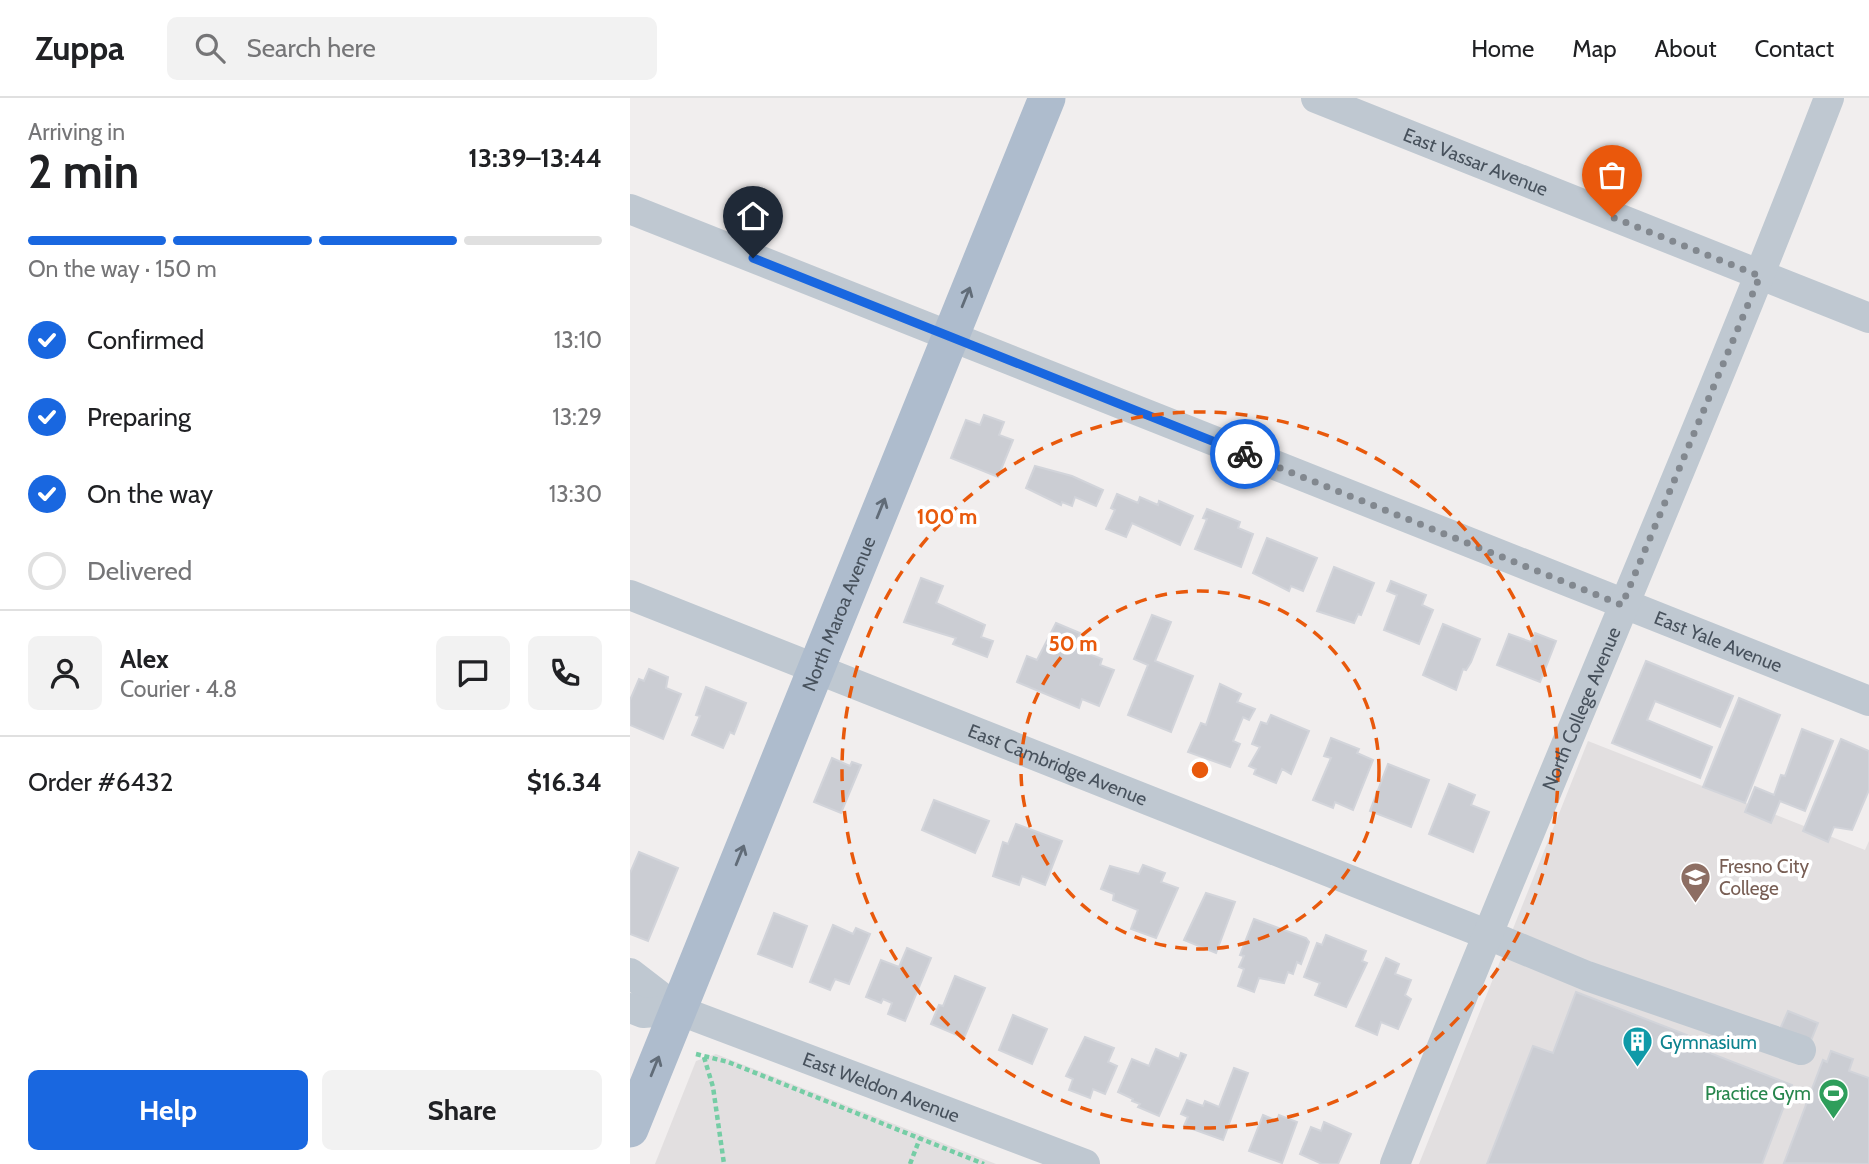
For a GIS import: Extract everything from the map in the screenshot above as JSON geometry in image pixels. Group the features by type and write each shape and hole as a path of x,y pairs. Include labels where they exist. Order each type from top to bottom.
{"main road":[{"name":"North Maroa Avenue","path":"630,1129 1047,98"}],"street":[{"name":"East Vassar Avenue","path":"1316,98 1869,318"},
{"name":"North College Avenue","path":"1395,1164 1486,933 1760,276 1829,98"},
{"name":"East Yale Avenue","path":"630,209 1869,701"},
{"name":"East Cambridge Avenue","path":"630,594 1486,933 1587,976 1801,1050"},
{"name":"East Weldon Avenue","path":"630,973 678,1010 1085,1164"},
{"name":"East Weldon Avenue","path":"630,1008 643,1013 678,1010"}],"path":[{"path":"696,1054 728,1062 984,1164"},
{"path":"704,1058 713,1087 724,1164"},
{"path":"910,1164 920,1139"}],"shaded area":[{"name":"Fresno City College","path":"1588,741 1865,850 1869,841 1869,1164 1419,1164"},
{"path":"716,1054 996,1164 655,1164 696,1061"}],"building":[{"path":"984,415 1004,422 999,435 1013,440 998,477 951,458 966,420 980,425"},
{"path":"1035,466 1072,476 1103,490 1096,506 1075,497 1072,506 1062,502 1061,505 1026,488"},
{"path":"1117,494 1138,503 1140,497 1158,505 1159,501 1193,516 1180,545 1132,523 1126,537 1106,529 1115,510 1111,508"},
{"path":"1207,509 1240,522 1238,528 1253,534 1241,567 1195,549 1207,519 1203,518"},
{"path":"1267,538 1317,558 1303,591 1291,586 1289,591 1253,573"},
{"path":"1334,567 1374,583 1361,615 1358,614 1354,623 1317,611"},
{"path":"921,578 943,586 936,603 985,625 981,637 993,641 987,657 953,644 956,638 904,622"},
{"path":"1391,581 1426,595 1422,605 1433,610 1419,644 1384,630 1397,595 1387,591"},
{"path":"1152,615 1171,622 1155,661 1193,676 1171,732 1128,715 1148,665 1134,659"},
{"path":"1056,623 1080,633 1074,648 1102,659 1100,665 1114,670 1099,706 1082,699 1079,708 1017,682 1027,656 1037,660"},
{"path":"1443,624 1480,639 1471,662 1466,670 1463,669 1456,690 1423,675"},
{"path":"1535,633 1556,641 1540,682 1497,665 1509,634 1531,642"},
{"path":"1646,661 1733,696 1720,727 1655,701 1647,720 1712,747 1700,778 1612,743"},
{"path":"649,669 668,677 666,688 681,694 663,739 630,725 630,700 639,679 644,681"},
{"path":"1220,684 1241,694 1237,702 1255,709 1249,720 1243,717 1233,741 1240,744 1230,767 1188,752 1201,723 1206,725"},
{"path":"706,687 746,703 734,734 730,732 723,748 692,735 700,716 696,715"},
{"path":"1739,698 1780,715 1745,803 1703,787"},
{"path":"1271,715 1309,731 1291,774 1282,769 1276,783 1254,774 1256,769 1249,766 1260,747 1252,744 1261,722 1267,724"},
{"path":"1802,729 1833,741 1805,811 1780,801 1771,823 1745,812 1755,787 1774,795 1781,775 1785,776"},
{"path":"1331,738 1359,749 1357,753 1373,760 1353,810 1335,802 1333,808 1313,800 1331,758 1324,756"},
{"path":"1841,739 1869,751 1869,790 1852,830 1834,827 1828,842 1803,831"},
{"path":"832,758 850,766 852,762 861,765 841,813 814,802"},
{"path":"1388,764 1429,780 1411,827 1370,811"},
{"path":"1449,784 1475,795 1471,805 1489,812 1473,852 1429,834"},
{"path":"934,800 989,821 975,853 922,830"},
{"path":"1016,824 1062,841 1045,885 1022,876 1019,885 993,876 1003,842 1008,844"},
{"path":"639,852 678,868 648,941 630,934 630,873"},
{"path":"1143,865 1165,873 1161,882 1178,888 1156,938 1131,929 1138,910 1113,900 1114,894 1101,889 1110,866 1139,874"},
{"path":"1206,893 1235,902 1216,953 1184,940"},
{"path":"774,913 807,926 792,967 758,954"},
{"path":"1254,919 1306,938 1309,942 1301,964 1297,962 1293,974 1288,972 1284,983 1259,978 1254,992 1238,986 1244,969 1239,967 1244,956 1240,955"},
{"path":"833,925 853,934 856,928 870,934 849,984 835,979 830,990 810,982"},
{"path":"1326,935 1366,951 1362,961 1367,963 1346,1007 1315,995 1320,983 1304,977 1317,943 1322,945"},
{"path":"907,948 931,958 905,1021 888,1014 892,1003 883,999 881,1003 866,997 881,960 899,967"},
{"path":"1386,958 1399,964 1395,974 1411,980 1405,995 1411,999 1398,1029 1381,1022 1377,1035 1356,1026"},
{"path":"955,976 985,988 964,1038 931,1024 939,1005 943,1006"},
{"name":"Gymnasium","path":"1576,992 1687,1035 1684,1043 1792,1085 1762,1164 1487,1164 1533,1046 1553,1053"},
{"path":"1788,1011 1818,1023 1808,1048 1777,1036"},
{"path":"1013,1015 1047,1029 1032,1064 999,1050"},
{"path":"1085,1037 1114,1048 1108,1062 1117,1066 1105,1094 1093,1089 1090,1098 1069,1090 1073,1079 1066,1076"},
{"path":"1156,1049 1179,1059 1181,1053 1186,1055 1159,1116 1138,1107 1140,1104 1118,1092 1132,1059 1149,1066"},
{"name":"Practice Gym","path":"1831,1051 1853,1059 1849,1071 1869,1078 1869,1164 1784,1163 1823,1060 1827,1062"},
{"path":"1234,1068 1248,1073 1223,1140 1184,1126 1188,1117 1181,1114 1187,1100 1203,1106 1205,1101 1219,1107"},
{"path":"1263,1115 1277,1121 1279,1115 1297,1122 1282,1163 1249,1151"},
{"path":"1324,1122 1351,1134 1338,1164 1322,1164 1300,1154 1311,1127 1321,1131"}],"way so far":[{"path":"1245,454 1622,605 1760,276 1612,217"}],"place":[{"name":"Fresno City College","path":"1696,904"},
{"name":"Gymnasium","path":"1637,1069"},
{"name":"Practice Gym","path":"1834,1120"}],"route":[{"path":"753,258 1245,454"}]}
